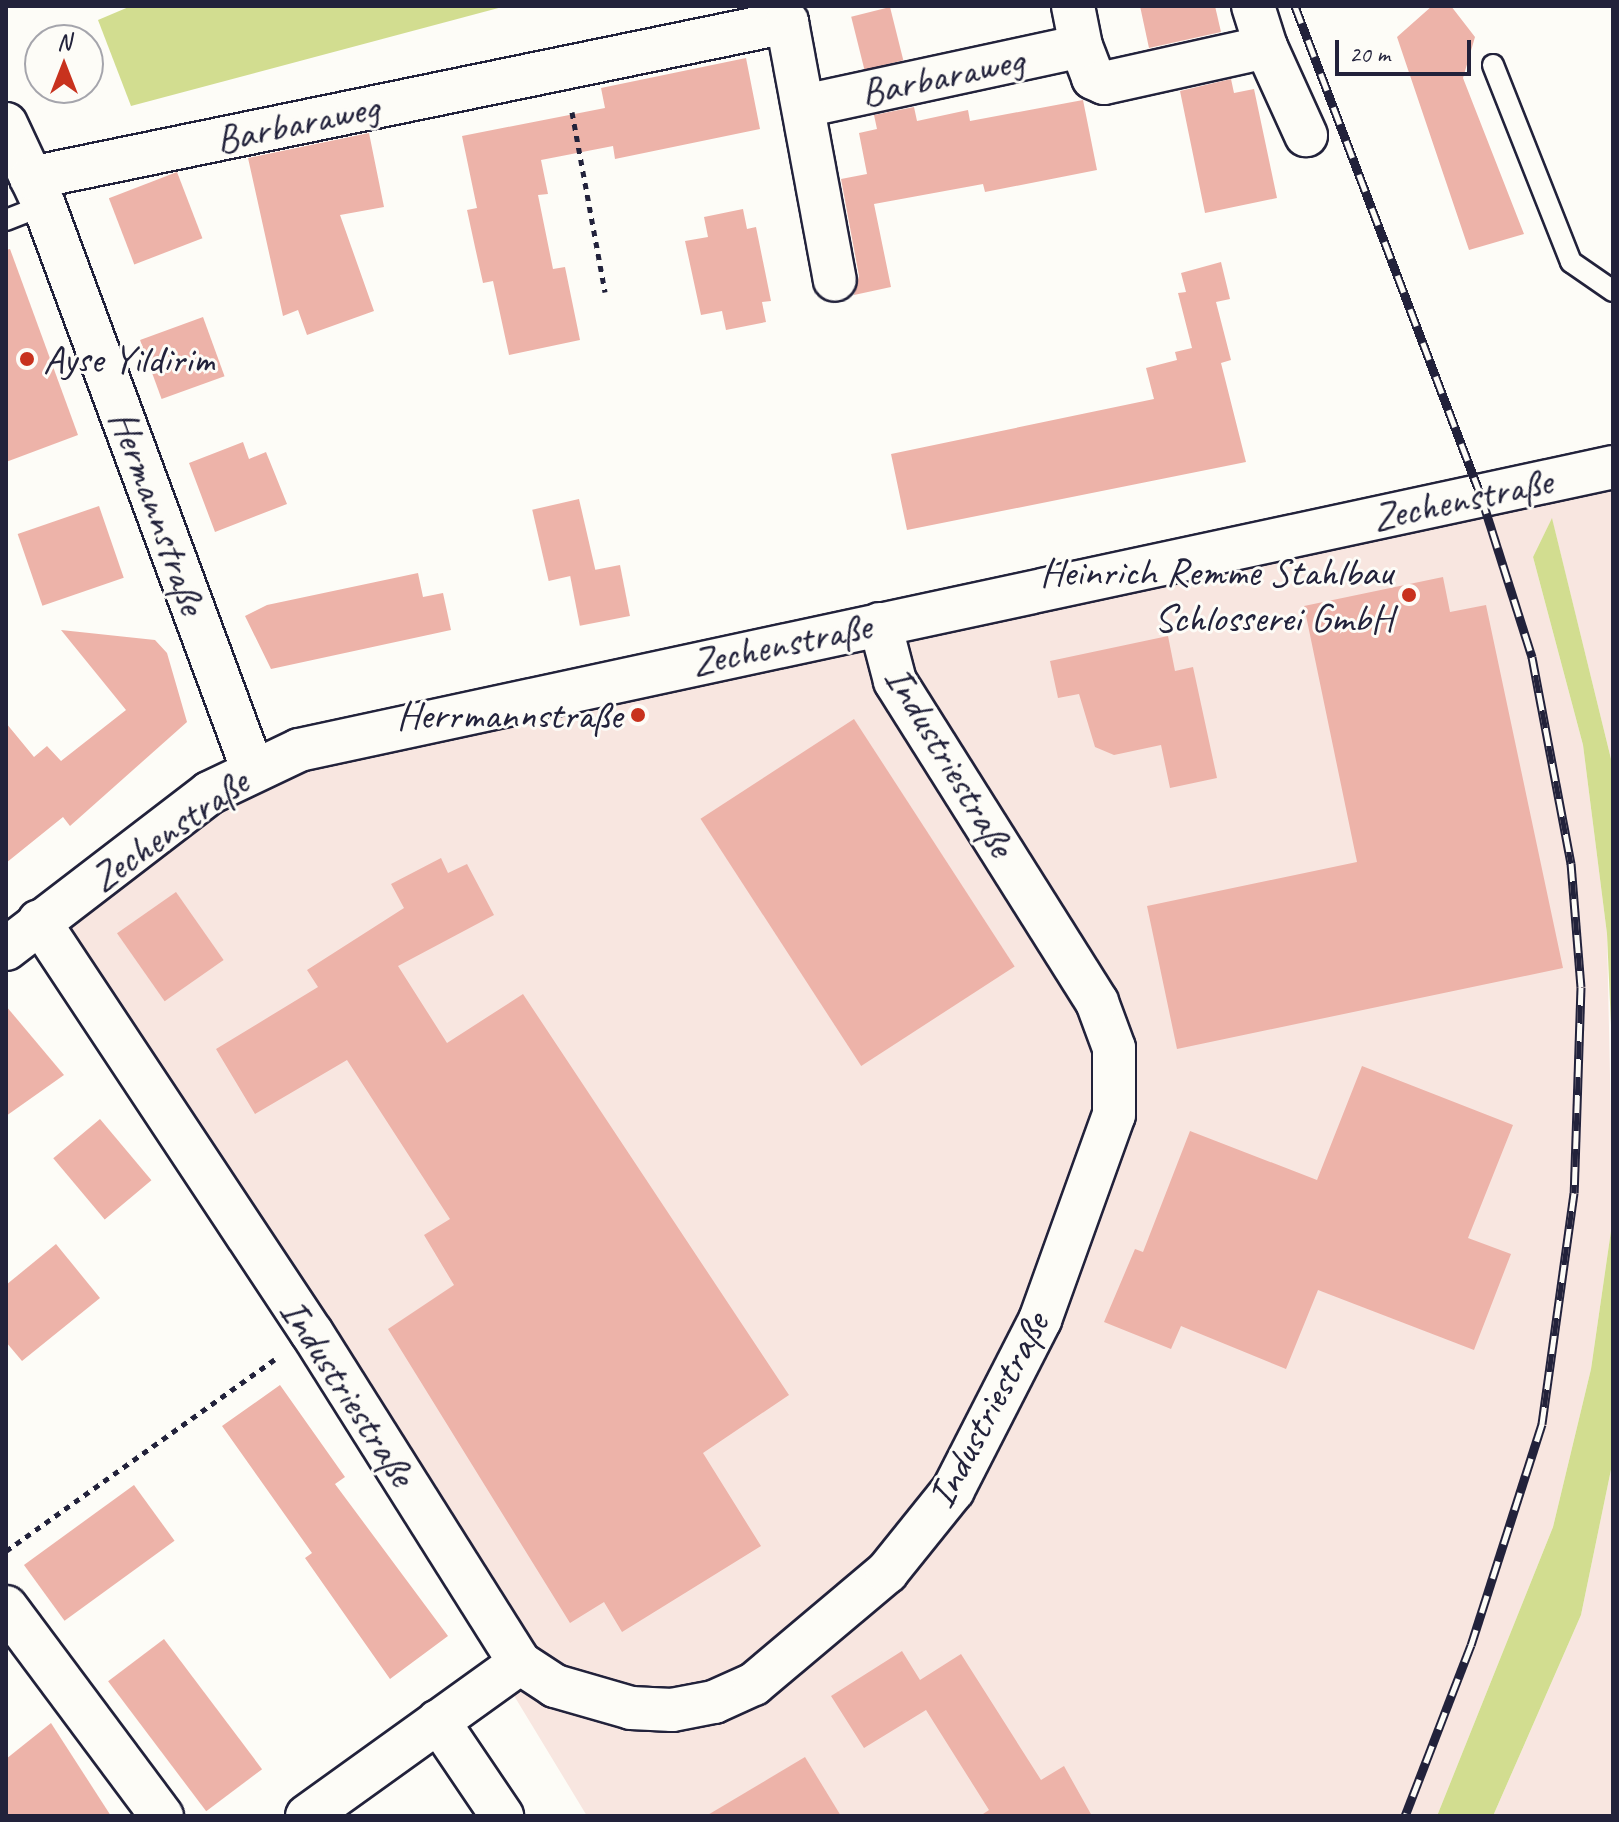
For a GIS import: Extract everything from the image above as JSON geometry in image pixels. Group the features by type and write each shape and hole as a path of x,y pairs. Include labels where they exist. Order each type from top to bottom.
{"street":[{"path":"1253,6 1266,47 1306,135"},
{"name":"Barbaraweg","path":"38,192 563,68 787,22 835,280"},
{"name":"Barbaraweg","path":"804,106 1077,26 1093,78 1104,83 1266,47"},
{"name":"Hermannstraße","path":"6,124 38,192 252,768"},
{"name":"Zechenstraße","path":"6,949 209,793 252,768 376,731 1613,467"},
{"name":"Industriestraße","path":"39,921 312,1333 520,1663 555,1686 631,1708 672,1710 714,1702 754,1684 887,1572 953,1490 1040,1320 1088,1195 1114,1115 1114,1048 1089,989 895,681 880,624"},
{"path":"6,1607 162,1816"},
{"path":"307,1816 520,1663"},
{"path":"438,1721 502,1816"}],"lane":[{"path":"1493,65 1571,262 1613,291"},
{"path":"6,220 38,192"}],"path":[{"path":"563,68 605,292"},
{"path":"6,1551 312,1333"}],"shaded area":[{"path":"1613,467 1613,767 1552,519 1533,557 1583,745 1607,934 1613,1217 1591,1369 1553,1527 1437,1816 587,1816 513,1694 520,1662 39,921 252,768"},
{"path":"1613,1460 1613,1816 1493,1816 1581,1615"}],"green space":[{"path":"131,6 506,6 131,106 104,36 104,24 100,24 98,20"},
{"path":"1552,518 1613,767 1613,1071 1607,934 1583,745 1533,557"},
{"path":"1613,1217 1613,1460 1581,1615 1493,1816 1437,1816 1553,1527 1591,1369"}],"building":[{"path":"1140,6 1215,6 1221,32 1149,48"},
{"path":"1432,6 1451,6 1475,37 1463,78 1524,234 1469,250 1397,37"},
{"path":"890,7 903,60 864,70 851,17"},
{"path":"746,58 760,129 615,159 613,146 541,160 548,194 538,195 553,269 565,267 580,340 509,355 493,281 483,283 467,210 477,208 462,136 605,108 601,88"},
{"path":"1231,79 1234,93 1254,89 1277,198 1205,213 1180,91"},
{"path":"1083,100 1097,170 985,192 983,184 874,204 891,287 854,295 859,276 841,179 867,174 859,133 877,129 874,115 914,107 917,121 968,110 970,121"},
{"path":"369,133 384,207 340,215 374,311 307,335 298,310 283,316 248,158"},
{"path":"177,172 202,238 134,264 109,198"},
{"path":"743,209 747,229 756,227 771,301 762,302 766,322 726,330 722,311 701,315 685,241 708,237 704,217"},
{"path":"10,249 78,435 6,462 6,250"},
{"path":"1221,262 1230,299 1216,302 1231,360 1221,363 1246,462 907,530 891,454 1154,399 1146,368 1177,360 1175,352 1192,348 1178,293 1186,292 1181,273"},
{"path":"203,317 225,376 162,399 140,340"},
{"path":"243,442 249,459 266,452 287,504 215,532 189,463"},
{"path":"579,499 595,570 549,581 532,510"},
{"path":"99,506 124,578 42,606 18,534"},
{"path":"620,565 630,616 580,626 570,575"},
{"path":"418,573 423,597 443,593 451,630 271,669 245,616 267,605"},
{"path":"1443,577 1450,612 1486,605 1563,968 1177,1049 1147,906 1357,862 1304,606"},
{"path":"61,630 155,640 167,653 187,722 70,826 63,817 6,863 6,723 34,757 47,746 61,761 126,710"},
{"path":"1168,636 1175,671 1193,667 1217,778 1170,788 1161,745 1114,755 1095,747 1079,694 1058,698 1050,661"},
{"path":"854,719 1015,966 861,1066 701,819"},
{"path":"441,858 448,873 467,864 494,915 398,966 447,1043 523,994 789,1395 703,1453 761,1546 622,1632 604,1602 570,1623 388,1329 454,1285 424,1235 450,1219 347,1060 255,1114 216,1049 318,987 307,970 404,908 391,884"},
{"path":"176,892 224,960 165,1001 117,933"},
{"path":"6,1006 64,1075 6,1116"},
{"path":"1362,1066 1513,1125 1468,1238 1511,1254 1474,1350 1318,1290 1286,1369 1181,1326 1171,1349 1104,1322 1135,1249 1143,1252 1190,1131 1317,1180"},
{"path":"100,1119 151,1180 105,1219 53,1158"},
{"path":"56,1244 100,1298 22,1361 6,1342 6,1285"},
{"path":"280,1385 345,1477 335,1484 448,1636 390,1679 305,1558 312,1553 222,1426"},
{"path":"134,1485 175,1541 65,1621 24,1565"},
{"path":"164,1639 262,1769 206,1811 108,1681"},
{"path":"902,1651 920,1680 961,1654 1041,1780 1064,1766 1092,1816 980,1816 989,1810 926,1710 864,1748 831,1696"},
{"path":"51,1723 111,1816 6,1816 6,1759"},
{"path":"805,1757 841,1816 706,1816"}],"railway":[{"path":"1295,6 1481,496 1532,657 1571,863 1581,987 1574,1193 1542,1424 1471,1645 1405,1816"}],"place":[{"name":"Ayse Yildirim","path":"27,359"},
{"name":"Heinrich Remme Stahlbau Schlosserei GmbH","path":"1409,595"},
{"name":"Herrmannstraße","path":"638,715"}]}
